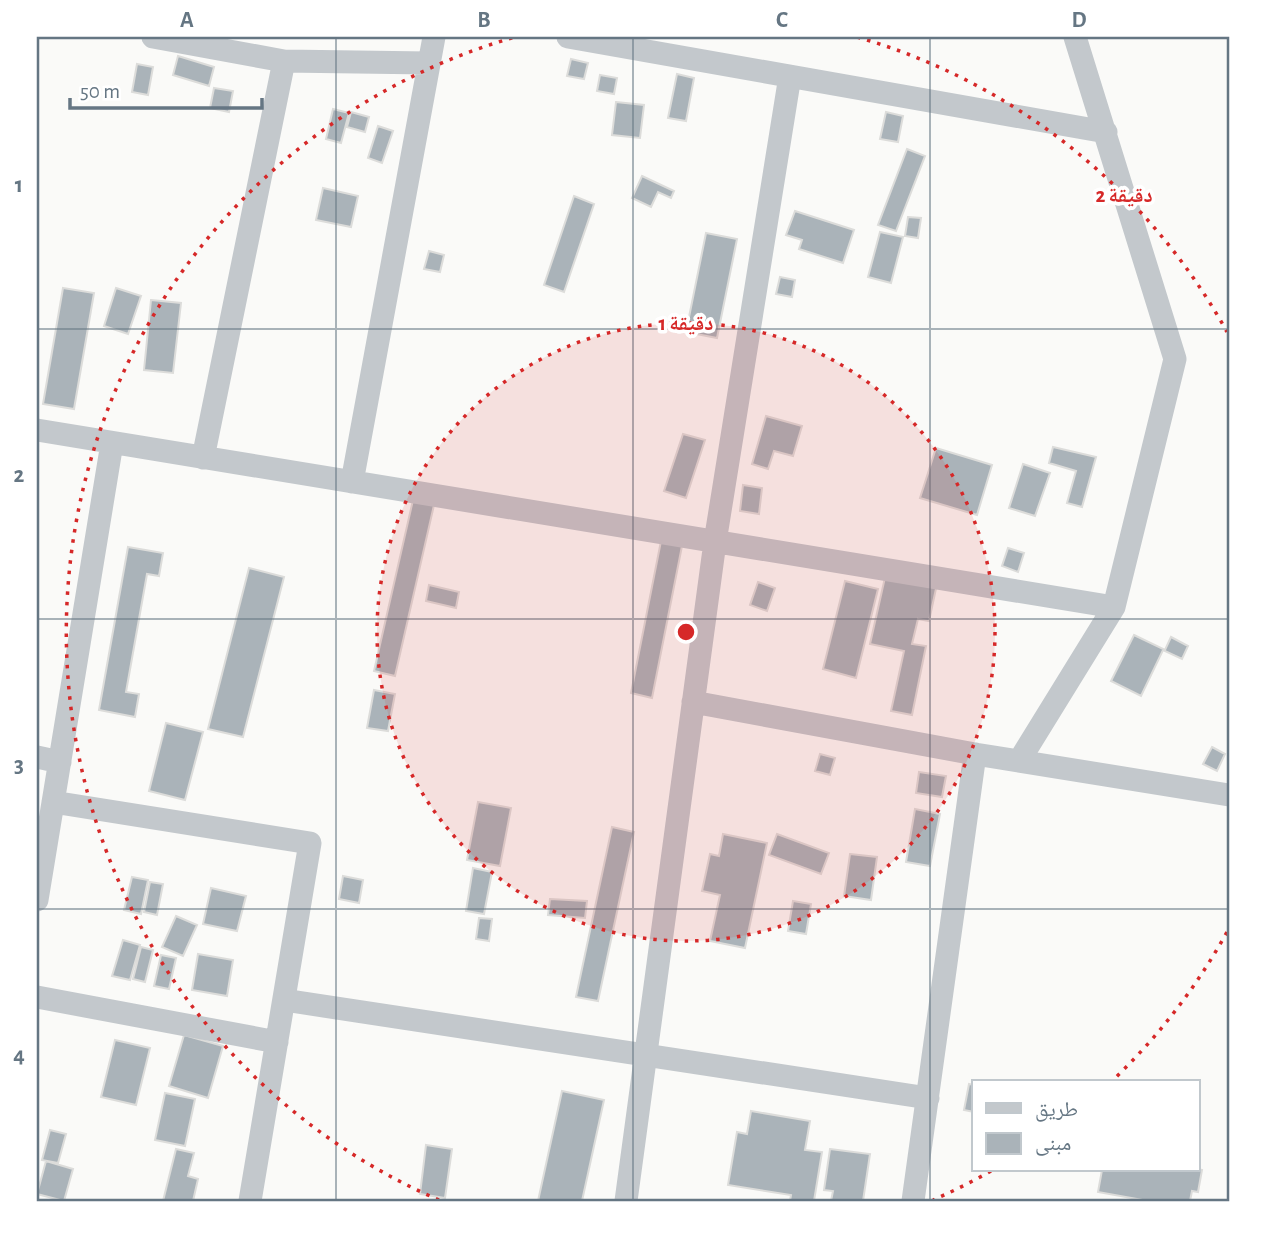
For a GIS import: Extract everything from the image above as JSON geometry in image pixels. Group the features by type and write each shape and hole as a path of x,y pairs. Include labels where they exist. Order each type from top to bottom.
{"street":[{"path":"153,37 284,61 429,63"},
{"path":"352,482 434,37"},
{"path":"568,37 1106,132"},
{"path":"1019,761 1114,607 1175,359 1075,37"},
{"path":"204,458 284,61"},
{"path":"626,1201 715,542 790,76"},
{"path":"37,430 1114,607"},
{"path":"37,900 112,443"},
{"path":"693,702 975,754 1229,795"},
{"path":"914,1201 975,754"},
{"path":"37,757 60,762"},
{"path":"53,802 310,843 250,1201"},
{"path":"37,997 276,1042"},
{"path":"284,1000 928,1098"}],"building":[{"path":"178,56 214,67 209,86 173,75"},
{"path":"571,59 588,63 584,79 567,76"},
{"path":"137,64 153,67 148,95 132,92"},
{"path":"677,74 694,78 686,121 668,118"},
{"path":"600,75 617,78 614,94 597,91"},
{"path":"214,88 233,91 229,112 210,108"},
{"path":"616,102 644,105 640,138 612,135"},
{"path":"333,109 349,113 341,143 326,139"},
{"path":"351,112 369,117 365,132 347,127"},
{"path":"886,112 903,116 898,142 880,139"},
{"path":"378,126 393,131 382,163 368,158"},
{"path":"907,149 925,156 896,231 878,225"},
{"path":"642,176 674,191 671,198 658,192 651,207 632,198"},
{"path":"323,188 358,196 351,227 316,220"},
{"path":"574,196 594,204 564,292 544,285"},
{"path":"795,211 854,230 843,263 799,249 802,240 786,235"},
{"path":"908,217 921,218 918,238 905,236"},
{"path":"880,232 903,237 891,283 868,277"},
{"path":"706,233 737,239 717,338 686,332"},
{"path":"429,251 444,255 440,272 424,269"},
{"path":"780,277 795,280 792,297 776,294"},
{"path":"63,288 94,293 74,409 43,404"},
{"path":"116,288 141,296 128,334 104,326"},
{"path":"151,300 181,303 173,373 144,370"},
{"path":"766,416 802,426 793,456 774,451 768,469 752,464"},
{"path":"683,434 705,440 686,498 664,491"},
{"path":"1053,447 1096,457 1082,507 1067,503 1076,471 1049,463"},
{"path":"936,448 992,465 977,515 920,498"},
{"path":"1023,464 1050,473 1035,516 1009,508"},
{"path":"743,485 762,488 759,514 740,511"},
{"path":"413,500 434,505 395,676 374,671"},
{"path":"661,541 682,546 652,698 631,693"},
{"path":"128,547 163,553 159,576 147,574 126,692 139,694 135,717 99,710"},
{"path":"1008,548 1024,553 1018,572 1002,566"},
{"path":"249,568 284,577 243,737 208,729"},
{"path":"886,573 937,584 929,621 918,619 912,644 926,646 912,715 891,711 904,651 870,644"},
{"path":"845,581 878,589 856,678 823,669"},
{"path":"758,582 775,588 767,611 750,605"},
{"path":"429,585 459,592 456,608 426,601"},
{"path":"1134,635 1165,650 1171,637 1188,646 1182,659 1163,650 1141,696 1111,681"},
{"path":"374,690 395,694 388,731 367,728"},
{"path":"166,723 203,732 185,800 149,791"},
{"path":"1212,747 1225,754 1217,771 1203,764"},
{"path":"820,754 835,758 830,775 815,771"},
{"path":"919,772 946,776 942,797 916,793"},
{"path":"478,802 511,808 500,866 467,860"},
{"path":"915,809 940,814 930,866 906,862"},
{"path":"612,827 634,832 598,1001 576,997"},
{"path":"723,834 767,843 745,948 710,941 720,895 702,891 710,854 719,856"},
{"path":"777,834 829,853 821,874 769,855"},
{"path":"850,854 877,857 871,900 844,896"},
{"path":"473,868 492,872 484,914 466,911"},
{"path":"343,876 363,880 359,903 339,899"},
{"path":"132,877 148,880 141,914 124,910"},
{"path":"150,882 163,884 157,915 144,912"},
{"path":"211,888 246,896 237,931 203,924"},
{"path":"550,899 587,901 585,918 548,915"},
{"path":"793,901 811,904 806,934 788,931"},
{"path":"176,916 197,925 183,956 162,947"},
{"path":"479,918 492,919 489,941 476,939"},
{"path":"123,940 140,945 130,980 112,976"},
{"path":"141,947 153,950 145,982 133,979"},
{"path":"198,954 233,960 227,996 192,990"},
{"path":"161,955 176,958 169,989 154,986"},
{"path":"184,1035 223,1046 208,1098 169,1086"},
{"path":"115,1040 150,1048 136,1105 101,1097"},
{"path":"969,1084 972,1085 972,1112 964,1110"},
{"path":"562,1091 604,1100 582,1201 538,1201"},
{"path":"165,1093 195,1099 185,1146 155,1140"},
{"path":"751,1111 810,1121 805,1150 822,1152 814,1201 790,1201 791,1195 728,1185 737,1132 747,1134"},
{"path":"50,1130 66,1134 58,1163 42,1160"},
{"path":"426,1145 452,1149 445,1198 420,1194"},
{"path":"176,1149 194,1153 188,1176 198,1179 193,1201 163,1201"},
{"path":"830,1149 870,1154 863,1201 831,1201 833,1191 824,1190"},
{"path":"46,1161 73,1169 64,1201 37,1194"},
{"path":"1202,1170 1198,1192 1192,1191 1190,1201 1148,1201 1098,1192 1102,1172"}]}
